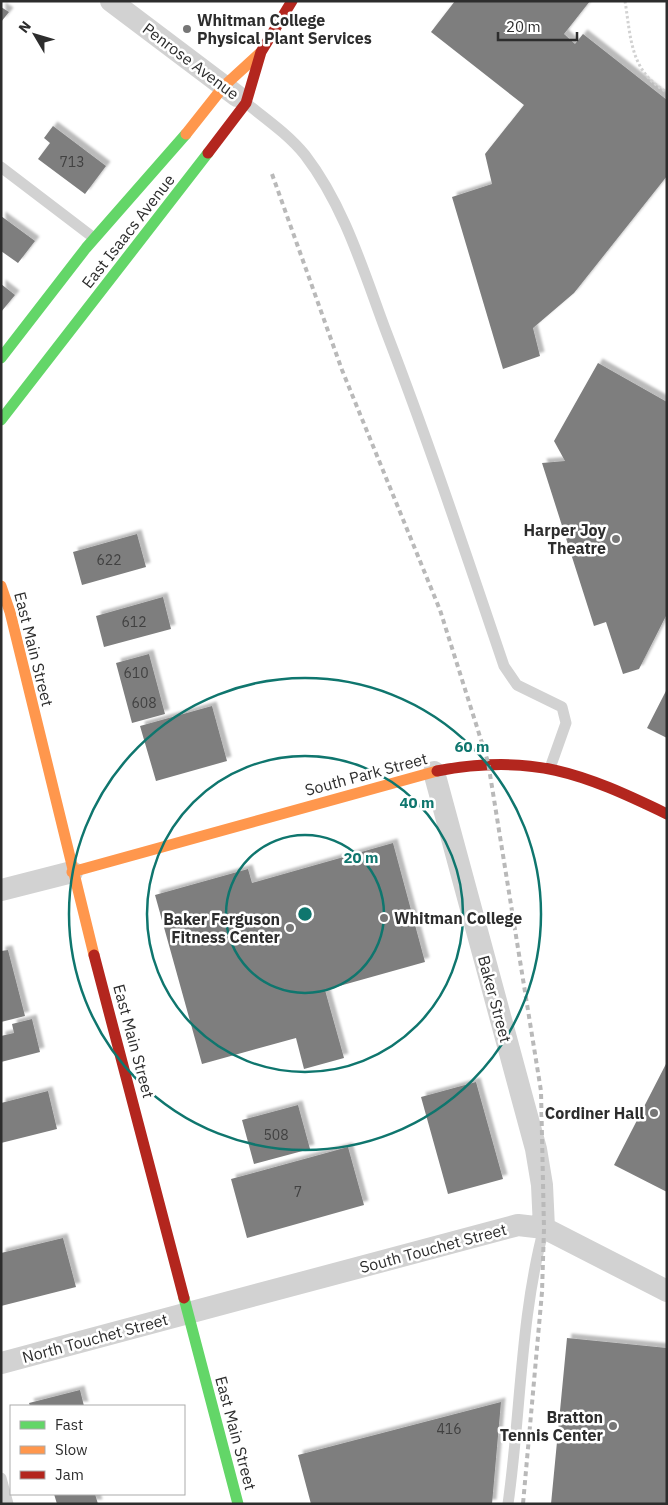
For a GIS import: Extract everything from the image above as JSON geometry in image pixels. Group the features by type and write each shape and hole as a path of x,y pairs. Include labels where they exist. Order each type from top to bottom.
{"main road":[{"name":"East Isaacs Avenue","path":"1,420 246,103 261,52 292,1"},
{"name":"East Isaacs Avenue","path":"1,358 94,238 195,124 224,86 261,52"},
{"name":"East Main Street","path":"1,586 10,612 72,872 238,1504"},
{"name":"South Park Street","path":"72,872 434,772 488,762 515,762 550,768 613,788 667,814"}],"street":[{"name":"Penrose Avenue","path":"111,1 246,103"},
{"name":"Baker Street","path":"434,772 536,1149 542,1185 544,1228"},
{"path":"1,890 72,872"},
{"name":"South Touchet Street","path":"189,1313 518,1225 544,1228 667,1291"},
{"name":"North Touchet Street","path":"1,1363 189,1313"}],"lane":[{"path":"246,103 289,138 304,154 322,180 344,223 428,441 504,666 517,685 562,707 566,723 550,768"},
{"path":"1,167 94,238"},
{"path":"508,1504 516,1448 528,1303 534,1266 544,1228"},
{"path":"1,1478 8,1504"}],"path":[{"path":"625,1 635,61 656,86 667,92"}],"building":[{"path":"455,1 590,1 564,34 575,44 583,34 667,100 667,176 574,293 533,328 540,356 503,369 452,197 492,184 485,154 524,105 431,32"},
{"path":"1,7 9,12 1,22"},
{"path":"53,126 106,166 85,194 38,159 50,143 44,138"},
{"path":"1,216 35,241 18,263 1,251"},
{"path":"1,284 15,295 1,312"},
{"name":"Harper Joy Theatre","path":"598,363 667,402 667,614 639,669 623,674 606,622 594,626 542,463 565,461 554,441"},
{"path":"137,534 146,567 82,585 73,552"},
{"path":"163,597 171,629 104,647 96,616"},
{"path":"149,654 165,714 132,723 116,663"},
{"path":"667,689 667,738 647,728"},
{"path":"212,706 227,761 156,781 140,726"},
{"name":"Baker Ferguson Fitness Center","path":"393,843 425,962 325,990 344,1058 304,1069 296,1038 202,1064 155,895 248,869 252,883"},
{"path":"8,950 25,1016 1,1022 1,951"},
{"path":"32,1019 40,1052 1,1062 1,1036 14,1033 12,1024"},
{"name":"Cordiner Hall","path":"667,1062 667,1192 614,1165"},
{"path":"476,1082 503,1179 448,1194 421,1097"},
{"path":"48,1091 57,1129 1,1143 1,1103"},
{"path":"298,1105 310,1149 254,1164 242,1120"},
{"path":"348,1147 364,1205 247,1238 231,1179"},
{"path":"63,1238 76,1287 1,1306 1,1253"},
{"name":"Bratton Tennis Center","path":"567,1338 667,1348 667,1504 551,1504"},
{"path":"80,1390 84,1405 30,1405 29,1403"},
{"path":"501,1402 492,1504 311,1504 298,1455"},
{"path":"54,1495 95,1495 98,1504 57,1504"}],"railway":[{"path":"272,174 342,370 440,610 488,762 541,1091 544,1228 542,1292 523,1504"}],"traffic: fast":[{"path":"1,358 86,248 186,134"},
{"path":"1,420 208,153"},
{"path":"184,1298 238,1504"}],"traffic: slow":[{"path":"186,134 224,86 260,53"},
{"path":"1,586 10,612 94,955"},
{"path":"72,872 437,771"}],"traffic: jam":[{"path":"208,153 246,103 261,52 292,1"},
{"path":"437,771 501,764 556,770 609,787 667,814"},
{"path":"94,955 184,1298"}],"place":[{"name":"Whitman College Physical Plant Services","path":"187,29"},
{"name":"Harper Joy Theatre","path":"616,539"},
{"name":"Whitman College","path":"384,918"},
{"name":"Baker Ferguson Fitness Center","path":"290,928"},
{"name":"Cordiner Hall","path":"654,1113"},
{"name":"Bratton Tennis Center","path":"613,1426"}]}
